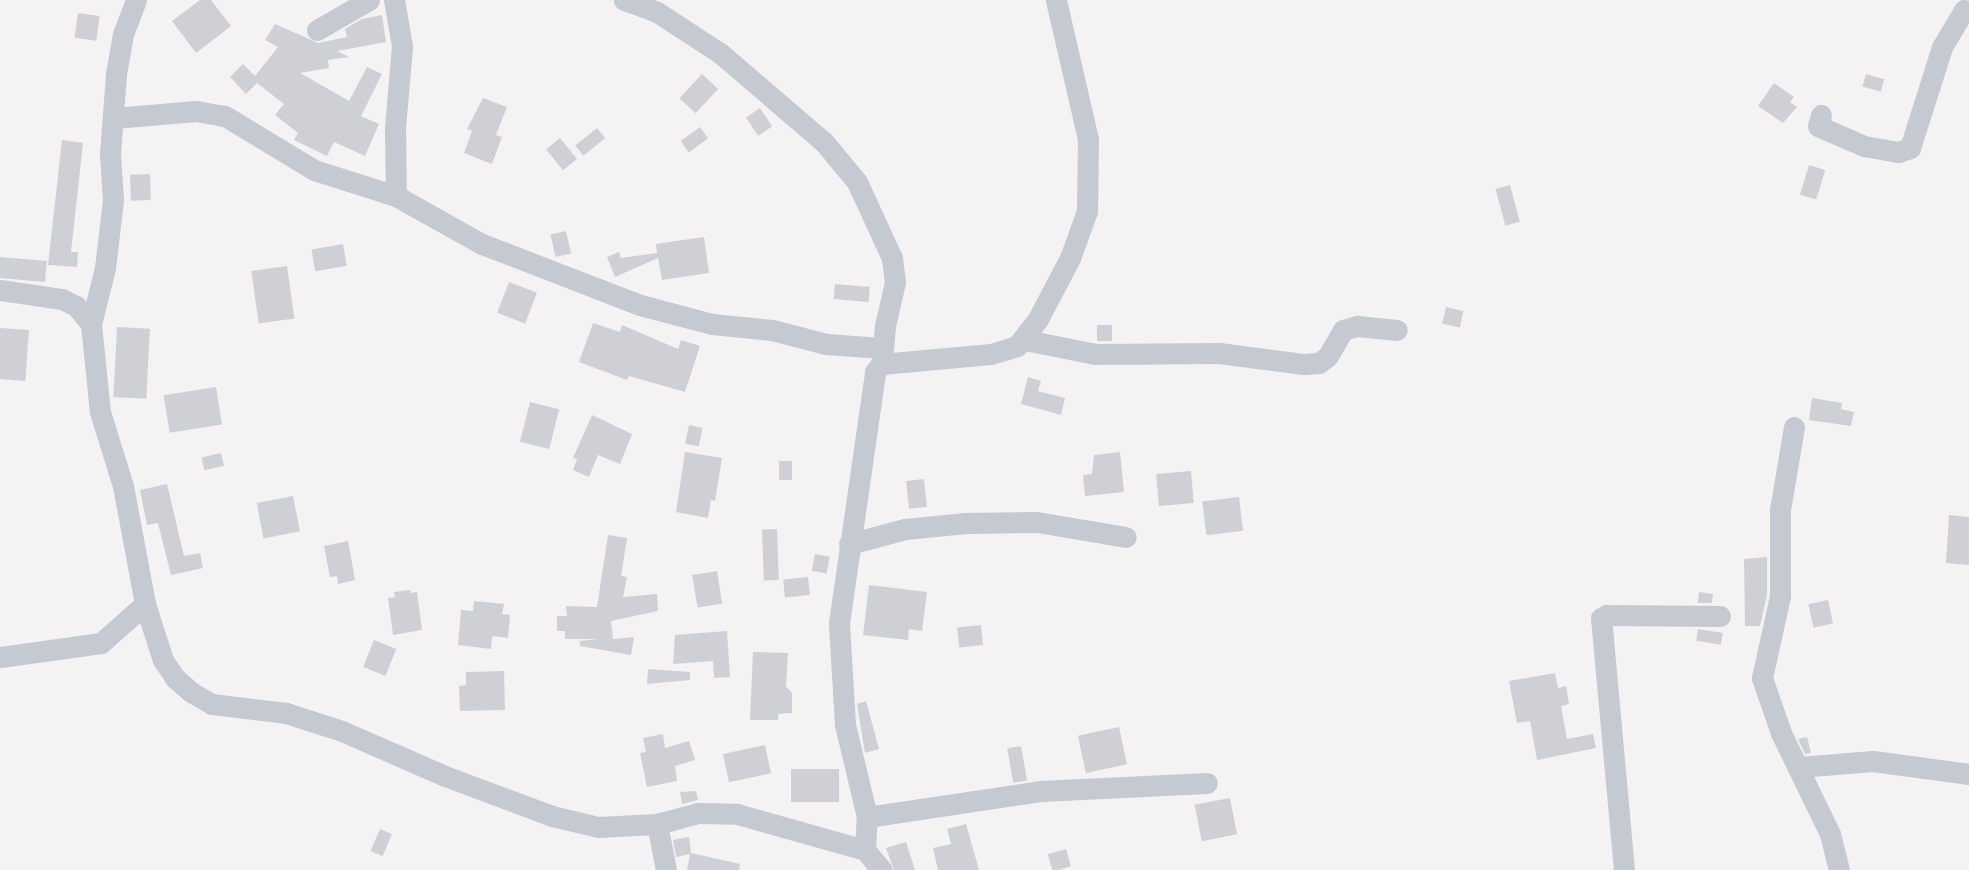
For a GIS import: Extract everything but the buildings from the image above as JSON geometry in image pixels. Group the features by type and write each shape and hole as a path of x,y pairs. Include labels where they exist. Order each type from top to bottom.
{"street":[{"path":"136,0 123,34 116,74 110,154 113,200 105,268 91,324 100,412 123,486 145,604 169,669 192,692 212,704 240,705 310,720 552,816 598,828 657,824 698,813 737,814 865,850 882,870"},
{"path":"316,30 369,0"},
{"path":"394,0 402,46 395,128 396,196"},
{"path":"624,0 657,12 720,53 842,162 872,208 892,258 895,282 882,356 876,369 866,415 841,588 841,661 845,725 867,817 865,850"},
{"path":"1025,340 1070,258 1087,211 1088,139 1056,0"},
{"path":"1821,115 1818,126 1864,146 1898,152 1910,148 1942,47 1963,8"},
{"path":"114,118 196,111 225,116 314,170 396,196 482,244 640,305 712,324 772,330 882,356 992,354 1025,340 1095,354 1219,353 1304,364 1318,363 1328,356 1343,330 1357,326 1397,330"},
{"path":"0,290 62,298 76,306 91,324"},
{"path":"1794,427 1780,510 1780,596 1762,678 1781,733 1830,834 1839,870"},
{"path":"849,544 905,529 966,523 1037,522 1126,537"},
{"path":"0,657 101,643 145,604"},
{"path":"1624,870 1601,618 1607,615 1720,616"},
{"path":"1799,767 1873,761 1969,774"},
{"path":"867,817 1041,791 1207,783"},
{"path":"657,824 666,870"}]}
